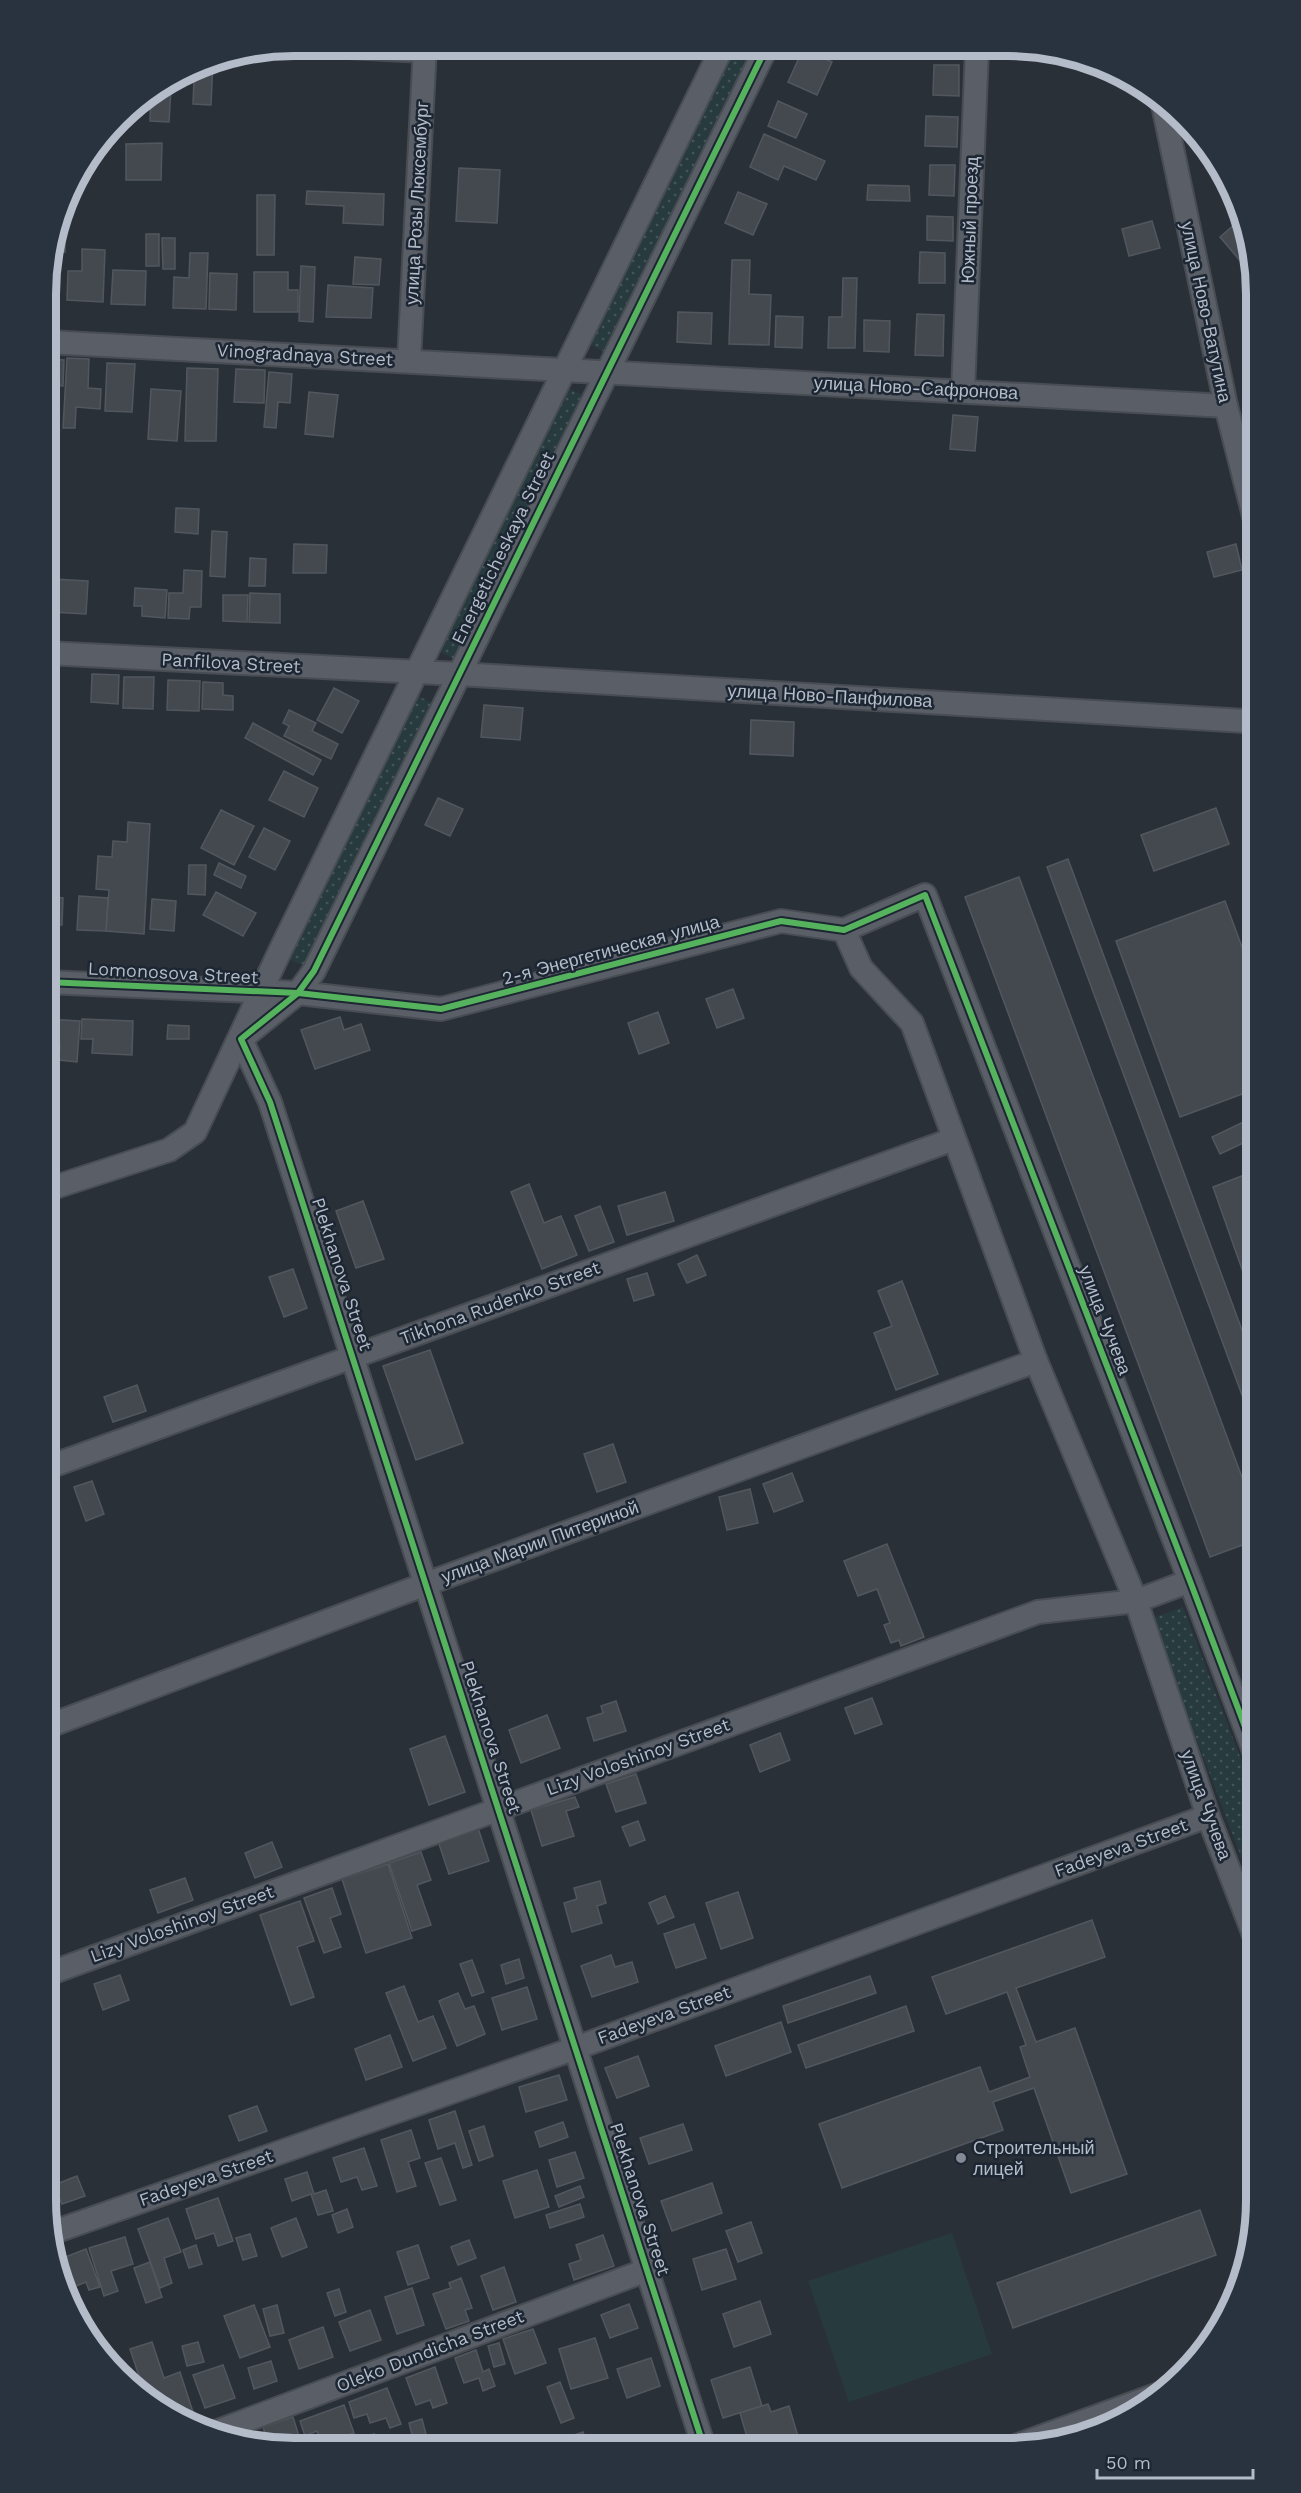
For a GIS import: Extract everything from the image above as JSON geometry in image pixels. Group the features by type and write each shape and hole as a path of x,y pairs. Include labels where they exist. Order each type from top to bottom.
{"street":[{"name":"улица Розы Люксембург","path":"409,361 425,56"},
{"name":"Energeticheskaya Street","path":"56,1187 169,1150 195,1132 416,672 718,56"},
{"name":"Energeticheskaya Street","path":"241,1039 298,993 314,971 762,56"},
{"name":"Южный проезд","path":"963,391 977,56"},
{"name":"улица Ново-Ватутина","path":"1165,116 1226,406 1246,485"},
{"name":"Vinogradnaya Street","path":"56,342 606,371"},
{"name":"улица Ново-Сафронова","path":"606,371 1226,406"},
{"name":"Panfilova Street","path":"56,653 416,672"},
{"name":"улица Ново-Панфилова","path":"416,672 1246,718"},
{"name":"улица Чучева","path":"1246,1729 925,895 844,930 861,968 912,1023 1036,1361 1136,1601 1208,1816 1246,1914"},
{"name":"2-я Энергетическая улица","path":"298,993 441,1009 781,921 844,930"},
{"name":"Lomonosova Street","path":"56,983 298,993"},
{"name":"Plekhanova Street","path":"241,1039 270,1102 701,2438"},
{"name":"Tikhona Rudenko Street","path":"56,1464 954,1139"},
{"name":"улица Марии Питериной","path":"56,1722 1036,1361"},
{"path":"1136,1601 1190,1581"},
{"name":"Lizy Voloshinoy Street","path":"56,1971 1038,1612 1136,1601"},
{"name":"Fadeyeva Street","path":"58,2231 576,2048 1208,1816"},
{"name":"Oleko Dundicha Street","path":"227,2428 647,2270"},
{"path":"1050,2434 1128,2405"}],"green space":[{"path":"729,56 749,56 605,352 589,344"},
{"path":"567,388 583,395 454,659 439,651"},
{"path":"416,695 432,703 304,966 288,959"},
{"path":"1183,1607 1246,1773 1246,1870 1151,1619"},
{"path":"952,2233 992,2354 849,2402 808,2281"}],"building":[{"path":"800,56 819,56 832,62 817,95 788,82"},
{"path":"934,65 959,65 959,96 933,95"},
{"path":"213,70 211,105 193,104 194,81 186,81"},
{"path":"171,89 169,122 150,121 151,104"},
{"path":"778,101 807,114 796,138 768,126"},
{"path":"926,116 958,117 957,147 925,146"},
{"path":"764,134 825,161 816,180 784,166 778,180 750,167"},
{"path":"162,143 161,180 126,180 126,144"},
{"path":"930,165 955,165 954,196 929,195"},
{"path":"459,168 500,170 497,223 456,221"},
{"path":"868,185 909,186 910,201 867,200"},
{"path":"307,191 384,194 383,225 343,223 344,206 306,204"},
{"path":"738,192 767,204 753,235 725,223"},
{"path":"257,195 275,195 274,255 257,255"},
{"path":"927,216 953,217 953,241 927,240"},
{"path":"1152,221 1160,248 1129,256 1122,229"},
{"path":"1235,224 1243,265 1220,237"},
{"path":"64,233 65,233 65,252 59,252"},
{"path":"146,234 159,234 159,266 146,266"},
{"path":"162,238 175,238 175,269 163,269"},
{"path":"82,249 105,250 103,302 67,300 68,271 82,271"},
{"path":"920,252 945,253 945,283 919,283"},
{"path":"190,253 208,253 206,309 173,308 174,277 189,278"},
{"path":"355,257 381,259 379,285 353,284"},
{"path":"732,260 750,260 749,294 771,295 769,345 729,344"},
{"path":"301,266 315,267 313,322 299,321"},
{"path":"113,270 146,271 145,305 111,304"},
{"path":"254,272 288,272 288,290 298,290 298,312 254,312"},
{"path":"210,273 237,274 236,310 209,309"},
{"path":"843,278 857,278 855,348 828,348 829,317 842,317"},
{"path":"328,285 373,288 371,318 326,317"},
{"path":"678,312 712,313 711,344 677,342"},
{"path":"917,314 944,315 943,356 915,355"},
{"path":"776,316 803,317 802,348 775,347"},
{"path":"864,320 890,321 889,352 864,351"},
{"path":"67,358 89,359 88,388 101,389 100,409 76,407 75,428 63,428"},
{"path":"56,360 64,360 63,386 56,386"},
{"path":"107,363 135,364 132,412 105,411"},
{"path":"187,368 218,369 216,441 185,441"},
{"path":"236,369 265,370 264,403 234,402"},
{"path":"269,372 292,374 290,403 278,402 276,428 264,427"},
{"path":"151,389 181,391 177,441 148,439"},
{"path":"309,392 338,395 333,437 305,434"},
{"path":"953,415 978,417 975,451 950,449"},
{"path":"176,508 199,509 198,534 175,532"},
{"path":"212,531 227,532 225,577 210,576"},
{"path":"294,544 327,545 326,573 293,573"},
{"path":"1236,544 1242,570 1214,577 1207,552"},
{"path":"250,558 266,559 265,586 249,586"},
{"path":"184,570 202,571 201,607 190,607 189,619 168,618 169,593 183,593"},
{"path":"56,579 88,581 86,614 56,612"},
{"path":"135,588 167,590 165,618 142,616 142,606 134,606"},
{"path":"250,593 280,594 280,623 249,622"},
{"path":"223,595 248,595 247,622 223,621"},
{"path":"92,674 119,675 118,704 91,702"},
{"path":"124,677 154,677 153,709 123,708"},
{"path":"168,680 200,681 199,711 167,710"},
{"path":"203,682 223,683 223,695 233,696 233,710 202,709"},
{"path":"334,688 359,701 342,733 317,720"},
{"path":"484,705 523,708 520,740 481,737"},
{"path":"289,710 316,723 312,731 338,744 331,759 284,736 289,726 283,723"},
{"path":"751,720 794,722 793,756 750,754"},
{"path":"253,723 321,760 313,775 245,738"},
{"path":"284,771 318,788 304,817 269,800"},
{"path":"438,798 463,809 450,836 425,825"},
{"path":"1216,808 1229,844 1154,871 1141,835"},
{"path":"221,810 254,826 234,865 201,848"},
{"path":"128,822 150,824 144,934 106,931 109,890 96,889 98,856 112,857 113,841 127,842"},
{"path":"264,828 290,841 275,870 249,857"},
{"path":"1068,859 1246,1341 1246,1406 1047,867"},
{"path":"219,863 246,876 241,888 214,875"},
{"path":"189,865 206,865 205,895 188,894"},
{"path":"1019,877 1246,1488 1246,1544 1210,1557 965,897"},
{"path":"216,892 256,913 243,936 203,915"},
{"path":"79,896 108,898 106,931 77,930"},
{"path":"56,897 63,898 62,925 56,925"},
{"path":"152,899 176,901 174,931 150,929"},
{"path":"1225,901 1246,958 1246,1093 1180,1117 1116,941"},
{"path":"733,989 744,1018 717,1028 706,999"},
{"path":"658,1012 669,1043 639,1054 628,1023"},
{"path":"340,1017 344,1030 361,1024 370,1050 315,1069 301,1030"},
{"path":"82,1019 133,1021 132,1055 92,1053 93,1039 81,1039"},
{"path":"56,1020 80,1021 77,1062 59,1060 60,1044 56,1044"},
{"path":"168,1025 189,1026 189,1039 167,1039"},
{"path":"1246,1121 1246,1142 1220,1154 1212,1137"},
{"path":"1246,1174 1246,1281 1213,1187"},
{"path":"529,1184 544,1223 561,1216 577,1255 542,1269 511,1192"},
{"path":"665,1192 674,1221 627,1235 618,1206"},
{"path":"363,1201 384,1259 356,1268 336,1211"},
{"path":"600,1206 614,1242 589,1251 575,1216"},
{"path":"697,1255 706,1275 687,1283 678,1264"},
{"path":"293,1269 307,1308 284,1317 269,1277"},
{"path":"647,1273 654,1295 634,1301 627,1279"},
{"path":"902,1281 938,1374 896,1390 874,1333 892,1326 878,1291"},
{"path":"430,1350 463,1443 416,1460 383,1366"},
{"path":"137,1385 146,1411 113,1422 104,1397"},
{"path":"613,1444 626,1482 597,1492 584,1454"},
{"path":"792,1473 803,1501 774,1512 763,1484"},
{"path":"92,1481 104,1514 86,1521 74,1487"},
{"path":"750,1489 758,1523 727,1530 719,1497"},
{"path":"887,1544 924,1637 901,1646 899,1640 891,1643 884,1625 890,1623 877,1589 858,1596 844,1561"},
{"path":"872,1698 882,1724 855,1734 845,1708"},
{"path":"616,1701 626,1731 594,1741 587,1718 603,1713 601,1706"},
{"path":"547,1715 560,1748 521,1763 509,1730"},
{"path":"780,1733 790,1760 760,1772 750,1745"},
{"path":"445,1736 465,1792 429,1805 410,1749"},
{"path":"636,1774 646,1803 616,1812 606,1784"},
{"path":"575,1797 579,1807 566,1811 574,1836 542,1846 531,1810"},
{"path":"638,1821 645,1840 630,1846 622,1827"},
{"path":"478,1828 489,1861 449,1874 438,1841"},
{"path":"272,1842 282,1867 255,1878 245,1853"},
{"path":"421,1852 431,1880 417,1885 431,1925 412,1931 389,1863"},
{"path":"388,1864 412,1938 366,1953 342,1879"},
{"path":"185,1878 193,1900 158,1913 150,1890"},
{"path":"600,1881 606,1903 597,1906 602,1923 572,1932 564,1903 577,1899 574,1888"},
{"path":"332,1888 341,1914 330,1918 341,1947 324,1953 304,1898"},
{"path":"738,1892 753,1938 721,1949 706,1903"},
{"path":"665,1896 674,1917 658,1924 649,1903"},
{"path":"300,1901 314,1941 297,1947 314,1997 291,2005 260,1915"},
{"path":"1092,1920 1105,1957 1016,1988 1036,2042 1075,2028 1127,2174 1071,2193 1034,2088 993,2102 1003,2130 842,2188 819,2124 980,2067 989,2092 1030,2077 1020,2047 1026,2045 1007,1992 946,2014 932,1977"},
{"path":"694,1924 706,1958 676,1968 664,1934"},
{"path":"611,1955 615,1967 632,1962 638,1982 592,1997 581,1966"},
{"path":"519,1959 524,1978 506,1984 501,1965"},
{"path":"472,1960 484,1992 472,1996 460,1964"},
{"path":"120,1975 129,2000 103,2010 94,1984"},
{"path":"870,1976 876,1993 788,2023 783,2006"},
{"path":"404,1986 418,2022 433,2016 446,2048 413,2061 386,1993"},
{"path":"527,1987 537,2019 502,2030 492,1998"},
{"path":"458,1993 465,2009 474,2006 485,2034 457,2046 439,2001"},
{"path":"906,2006 914,2031 806,2068 798,2045"},
{"path":"781,2022 791,2052 726,2076 715,2046"},
{"path":"390,2035 402,2067 366,2080 355,2049"},
{"path":"638,2056 649,2086 617,2098 605,2068"},
{"path":"559,2075 567,2100 526,2112 519,2087"},
{"path":"257,2106 267,2131 239,2141 229,2116"},
{"path":"455,2111 472,2165 463,2168 455,2143 438,2149 429,2120"},
{"path":"563,2122 568,2137 540,2147 535,2132"},
{"path":"683,2124 692,2150 649,2164 640,2138"},
{"path":"484,2126 493,2156 479,2161 469,2131"},
{"path":"411,2130 420,2158 408,2162 416,2186 397,2192 381,2140"},
{"path":"364,2148 377,2186 362,2190 357,2177 341,2182 333,2158"},
{"path":"575,2152 584,2178 557,2187 549,2160"},
{"path":"441,2158 456,2200 440,2205 425,2163"},
{"path":"537,2170 549,2207 515,2218 503,2181"},
{"path":"307,2172 314,2194 326,2190 333,2211 318,2215 311,2194 292,2201 285,2179"},
{"path":"77,2176 85,2196 62,2204 56,2184"},
{"path":"712,2183 722,2213 672,2231 661,2201"},
{"path":"580,2186 584,2197 559,2207 555,2196"},
{"path":"218,2198 233,2241 218,2246 214,2233 196,2239 186,2209"},
{"path":"580,2204 584,2217 550,2228 546,2215"},
{"path":"347,2209 353,2227 338,2233 332,2215"},
{"path":"1200,2210 1216,2255 1013,2328 997,2283"},
{"path":"168,2218 181,2252 164,2258 172,2283 160,2288 138,2229"},
{"path":"296,2218 307,2247 282,2257 271,2228"},
{"path":"751,2222 762,2253 738,2262 726,2231"},
{"path":"250,2234 257,2256 243,2260 236,2238"},
{"path":"603,2235 614,2266 574,2280 569,2264 581,2260 576,2245"},
{"path":"125,2237 133,2264 111,2271 118,2291 104,2296 89,2248"},
{"path":"469,2240 476,2258 458,2265 451,2247"},
{"path":"196,2245 202,2264 189,2268 183,2250"},
{"path":"418,2245 429,2278 408,2285 397,2252"},
{"path":"86,2249 100,2287 89,2290 86,2282 73,2287 63,2258"},
{"path":"726,2249 736,2279 702,2290 693,2259"},
{"path":"150,2262 162,2297 146,2303 134,2268"},
{"path":"504,2267 516,2302 493,2310 481,2276"},
{"path":"461,2278 472,2308 465,2310 469,2321 446,2329 433,2294 451,2288 449,2283"},
{"path":"412,2288 424,2325 397,2334 385,2297"},
{"path":"339,2289 346,2312 335,2316 327,2293"},
{"path":"760,2301 771,2334 734,2347 723,2314"},
{"path":"629,2304 638,2328 610,2338 601,2315"},
{"path":"254,2305 270,2347 240,2358 224,2316"},
{"path":"277,2305 284,2333 270,2336 263,2309"},
{"path":"370,2310 381,2340 350,2351 339,2322"},
{"path":"323,2327 333,2357 299,2369 289,2340"},
{"path":"533,2329 546,2363 515,2374 503,2339"},
{"path":"595,2338 608,2378 571,2389 559,2349"},
{"path":"152,2342 164,2378 180,2372 193,2412 189,2413 174,2406 141,2381 130,2349"},
{"path":"198,2342 204,2362 187,2366 182,2346"},
{"path":"499,2343 505,2364 494,2367 488,2346"},
{"path":"476,2350 483,2372 489,2369 495,2386 483,2391 479,2378 464,2383 455,2358"},
{"path":"651,2358 660,2386 627,2398 617,2369"},
{"path":"271,2361 277,2381 254,2389 248,2368"},
{"path":"223,2365 235,2398 205,2408 193,2375"},
{"path":"435,2367 447,2403 433,2408 430,2400 416,2405 406,2378"},
{"path":"750,2367 762,2406 723,2418 711,2380"},
{"path":"560,2382 574,2418 561,2423 547,2387"},
{"path":"387,2388 401,2424 390,2428 386,2418 370,2423 367,2414 354,2418 349,2402"},
{"path":"768,2404 771,2412 789,2406 798,2438 747,2438 740,2413"},
{"path":"344,2405 354,2433 339,2438 320,2438 317,2431 305,2436 300,2421"},
{"path":"293,2417 300,2438 266,2435 263,2427"},
{"path":"422,2419 427,2438 413,2438 409,2423"},
{"path":"583,2432 585,2438 566,2438"},
{"path":"374,2434 375,2438 361,2438"}],"cycle path":[{"path":"701,2438 270,1102 241,1039 298,993 314,971 762,56"},
{"path":"56,982 298,993 441,1009 781,921 844,930 925,895 1246,1729"}],"place":[{"name":"Строительный лицей","path":"961,2158"}]}
